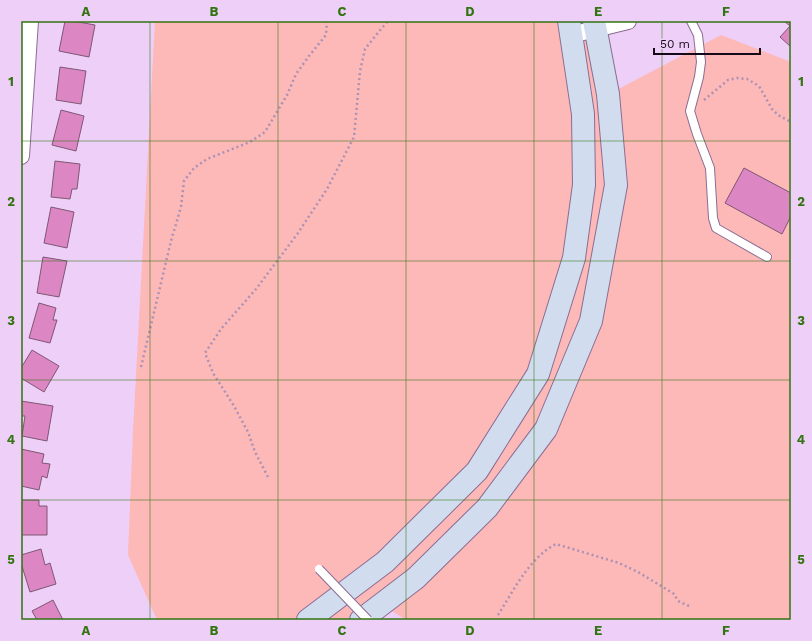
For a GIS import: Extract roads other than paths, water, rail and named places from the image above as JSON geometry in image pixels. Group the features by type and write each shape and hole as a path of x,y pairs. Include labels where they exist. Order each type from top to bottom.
{"main road":[{"path":"361,620 416,578 487,508 546,429 591,321 616,185 608,94 595,25"},
{"path":"308,620 386,562 477,471 538,374 574,258 584,185 583,114 570,28"}],"street":[{"path":"21,156 30,21"},
{"path":"570,28 628,21"}],"lane":[{"path":"690,21 698,35 700,62 690,111 710,168 713,218 716,228 767,257"},
{"path":"318,569 368,620"}]}
